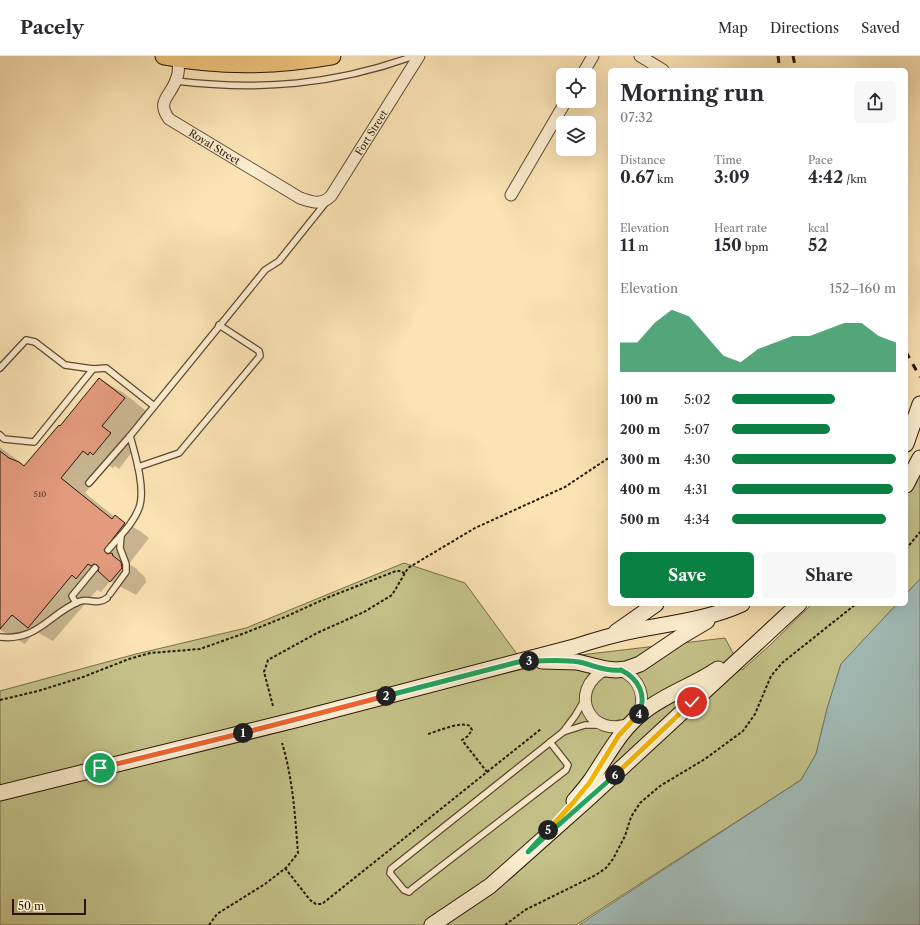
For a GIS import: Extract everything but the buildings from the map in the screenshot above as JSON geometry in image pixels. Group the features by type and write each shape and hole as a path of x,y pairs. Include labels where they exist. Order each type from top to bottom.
{"main road":[{"path":"171,57 220,63 248,64 302,61 332,56"},
{"path":"908,438 920,404"},
{"path":"908,481 920,458"},
{"path":"602,638 617,631 653,606"},
{"path":"522,661 577,662 614,669 640,664 680,637 738,606"},
{"path":"432,925 490,886 650,743 719,677 797,606"},
{"path":"0,793 299,719 522,661 602,638 724,612"},
{"path":"528,852 590,782 619,735 645,710 660,700 709,676 785,618"}],"street":[{"name":"Fort Street","path":"318,203 328,200 331,196 418,56"},
{"path":"586,68 593,56"},
{"path":"640,56 660,68"},
{"name":"Royal Street","path":"171,57 179,70 176,81 164,101 164,112 169,119 300,198 318,203"},
{"path":"511,195 562,108"},
{"path":"614,669 634,678 641,689 642,702 635,720 624,726 616,728 600,724 593,718 588,710 585,700 589,683 594,677 614,669"}],"lane":[{"path":"176,81 227,86 298,84 348,76 383,67 414,56"},
{"path":"89,483 130,436 265,270 278,261 331,196"},
{"path":"138,467 179,453 260,356 259,351 220,325"},
{"path":"0,368 26,340 35,342 65,365 93,369 106,368 154,406"},
{"path":"0,435 4,439 34,442 93,369"},
{"path":"108,550 131,524 139,507 141,486 130,436"},
{"path":"0,637 19,637 33,632 70,605 80,601 98,602 109,596 126,572 126,564 120,548 121,535"},
{"path":"76,603 72,596 95,568"},
{"path":"550,742 568,765 566,770 412,890 405,892 390,873 391,869 550,742 563,732 575,716 586,697"},
{"path":"563,732 585,725 604,725"}],"path":[{"path":"273,706 264,672 268,660 317,633 364,612 392,595 408,568 475,528 565,486 608,458"},
{"path":"908,547 920,532"},
{"path":"0,700 38,691 83,677 129,658 150,653 200,649 245,633 328,597 396,571 401,571 405,574"},
{"path":"505,925 525,910 596,875 606,868 613,859 631,818 640,803 660,786 705,758 743,731 755,714 771,676 782,663 853,606"},
{"path":"428,734 456,725 467,724 472,730 462,740 487,772"},
{"path":"285,868 310,900 316,904 322,904 541,729"},
{"path":"209,925 217,914 265,884 285,868 298,853 294,808 287,760 282,743"}],"shaded area":[{"path":"920,466 920,579 908,592 908,488"},
{"path":"404,563 465,583 522,661 0,788 0,691 136,654 246,628"},
{"path":"810,606 895,606 841,664 827,709 816,754 801,780 576,925 0,925 0,798 580,655 725,638 742,670"}],"water":[{"path":"920,579 920,925 579,925 801,780 816,754 827,709 841,664 895,606 908,606 908,592"}],"railway":[{"path":"778,56 780,68"},
{"path":"793,56 796,68"},
{"path":"908,356 920,377"}],"route":[{"path":"100,768 299,719 522,661 577,662 626,672 634,678 641,689 642,702 638,717 619,735 590,782 528,852 666,728 692,702"}]}
